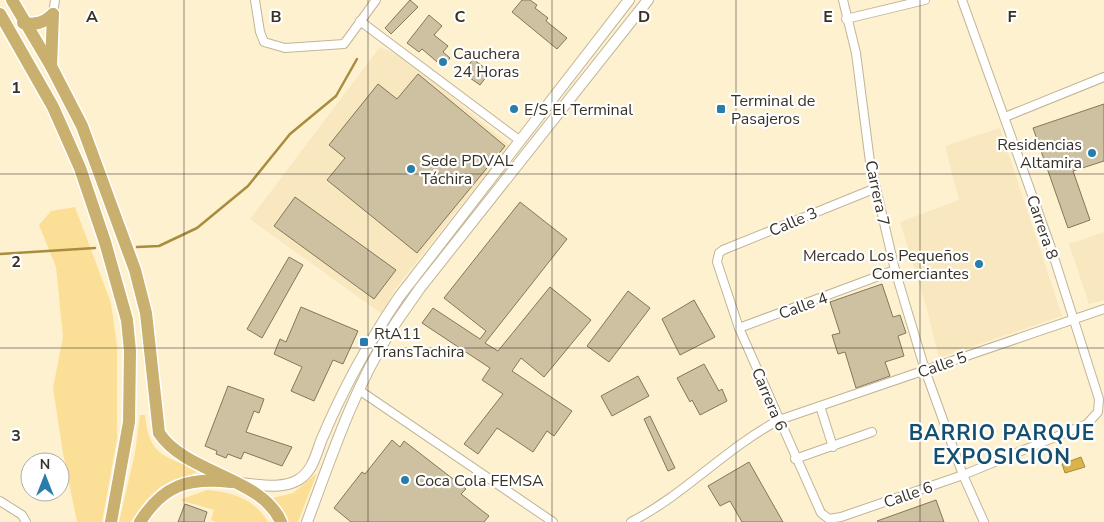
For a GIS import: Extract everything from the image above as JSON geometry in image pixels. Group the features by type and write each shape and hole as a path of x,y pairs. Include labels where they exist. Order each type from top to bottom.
{"highway":[{"path":"12,0 23,23 51,66 82,126 135,270 146,313 159,433 167,446 178,454 236,483 270,506 281,522"},
{"path":"0,14 53,107 80,168 108,250 127,320 130,351 129,422 111,522"},
{"path":"23,23 34,25 47,20 52,14"},
{"path":"51,66 52,14"},
{"path":"140,522 149,508 166,493 183,484 199,480 236,483"}],"street":[{"path":"52,14 56,0"},
{"path":"255,0 260,32 264,42 274,46 344,44 376,0"},
{"path":"236,483 280,486 292,483 306,474 344,391 381,324 519,140 628,0"},
{"path":"307,522 336,444 359,390 389,333 420,288 648,0"},
{"name":"Carrera 7","path":"842,0 856,53 876,188 895,270 925,370 963,475 984,522"},
{"path":"846,19 924,0"},
{"name":"Carrera 8","path":"962,0 1005,117 1074,318 1099,399"},
{"path":"360,22 519,140"},
{"path":"1005,117 1104,78"},
{"name":"Calle 3","path":"718,262 719,253 723,250 876,188"},
{"name":"Carrera 6","path":"718,262 739,328 795,459 821,514 829,519 841,517"},
{"name":"Calle 4","path":"739,328 895,270"},
{"name":"Calle 5","path":"630,522 656,506 752,435 779,420 1104,309"},
{"path":"359,390 551,521"},
{"name":"Calle 6","path":"841,517 963,475 1087,424 1098,412 1099,399"},
{"path":"820,406 832,446"},
{"path":"795,459 872,432"},
{"path":"0,501 22,514 26,522"}],"shaded area":[{"path":"380,47 407,59 509,145 395,289 382,314 250,219"},
{"name":"Mercado Los Pequeños Comerciantes","path":"1000,128 1062,316 939,358 926,306 900,222 959,200 945,146"},
{"path":"75,207 111,303 117,346 117,439 102,522 77,522 70,488 70,452 63,452 53,388 63,337 56,267 39,225 51,211"},
{"path":"1104,232 1104,300 1089,304 1069,244"},
{"path":"140,415 145,415 150,439 161,453 168,458 200,471 160,487 130,522 119,522 135,453"},
{"path":"1081,457 1085,467 1065,473 1062,464"},
{"path":"317,473 298,522 287,522 273,498 293,493"},
{"path":"207,490 242,498 256,508 268,522 217,522 211,520 214,510 180,500"}],"building":[{"path":"410,0 418,7 391,34 385,28"},
{"path":"522,0 530,0 537,5 535,8 548,18 546,21 567,38 557,49 512,12"},
{"path":"429,15 442,26 434,35 448,46 443,52 450,58 443,67 422,49 419,52 407,43"},
{"path":"473,59 490,72 480,85 463,73"},
{"name":"Sede PDVAL Táchira","path":"418,74 505,146 417,253 327,180 345,158 329,145 378,84 397,99"},
{"path":"1104,104 1104,161 1073,171 1090,220 1068,228 1033,128"},
{"path":"295,197 396,270 374,299 274,226"},
{"path":"520,202 567,239 485,343 498,351 550,287 591,320 544,377 521,358 512,371 572,411 554,436 547,431 533,452 497,428 478,454 464,444 503,394 482,380 490,368 422,323 433,308 480,339 486,331 444,298"},
{"path":"289,257 303,265 262,338 247,329"},
{"path":"882,284 893,317 900,315 906,333 898,336 904,356 885,362 890,376 856,388 845,352 838,354 832,335 840,333 830,302"},
{"path":"628,291 650,308 609,362 587,346"},
{"path":"694,300 715,337 680,355 662,319"},
{"path":"301,307 358,331 343,364 333,360 314,401 291,391 302,367 274,354 280,339 286,342"},
{"path":"704,364 719,391 722,389 727,401 700,415 692,400 690,402 677,378"},
{"path":"638,376 649,396 612,416 601,396"},
{"path":"228,386 264,399 259,413 254,411 246,432 292,447 282,466 244,452 241,459 228,454 226,458 216,454 217,451 205,446"},
{"path":"650,416 675,468 668,471 644,419"},
{"name":"Coca Cola FEMSA","path":"392,440 400,447 404,441 466,489 461,494 489,516 484,522 351,522 334,508 362,472 365,474"},
{"path":"749,462 783,522 742,522 730,501 720,506 708,486"},
{"path":"936,500 944,522 877,521"},
{"path":"185,504 207,512 204,522 178,522"}],"waterway":[{"path":"137,247 159,246 197,228 248,186 290,134 336,96 357,59"},
{"path":"0,254 95,248"}],"place":[{"name":"Cauchera 24 Horas","path":"443,62"},
{"name":"E/S El Terminal","path":"514,109"},
{"name":"Terminal de Pasajeros","path":"721,109"},
{"name":"Residencias Altamira","path":"1092,153"},
{"name":"Sede PDVAL Táchira","path":"411,169"},
{"name":"Mercado Los Pequeños Comerciantes","path":"979,264"},
{"name":"RtA11 TransTachira","path":"364,342"},
{"name":"Coca Cola FEMSA","path":"405,480"}],"district":[{"name":"BARRIO PARQUE EXPOSICION","path":"1002,445"}]}
